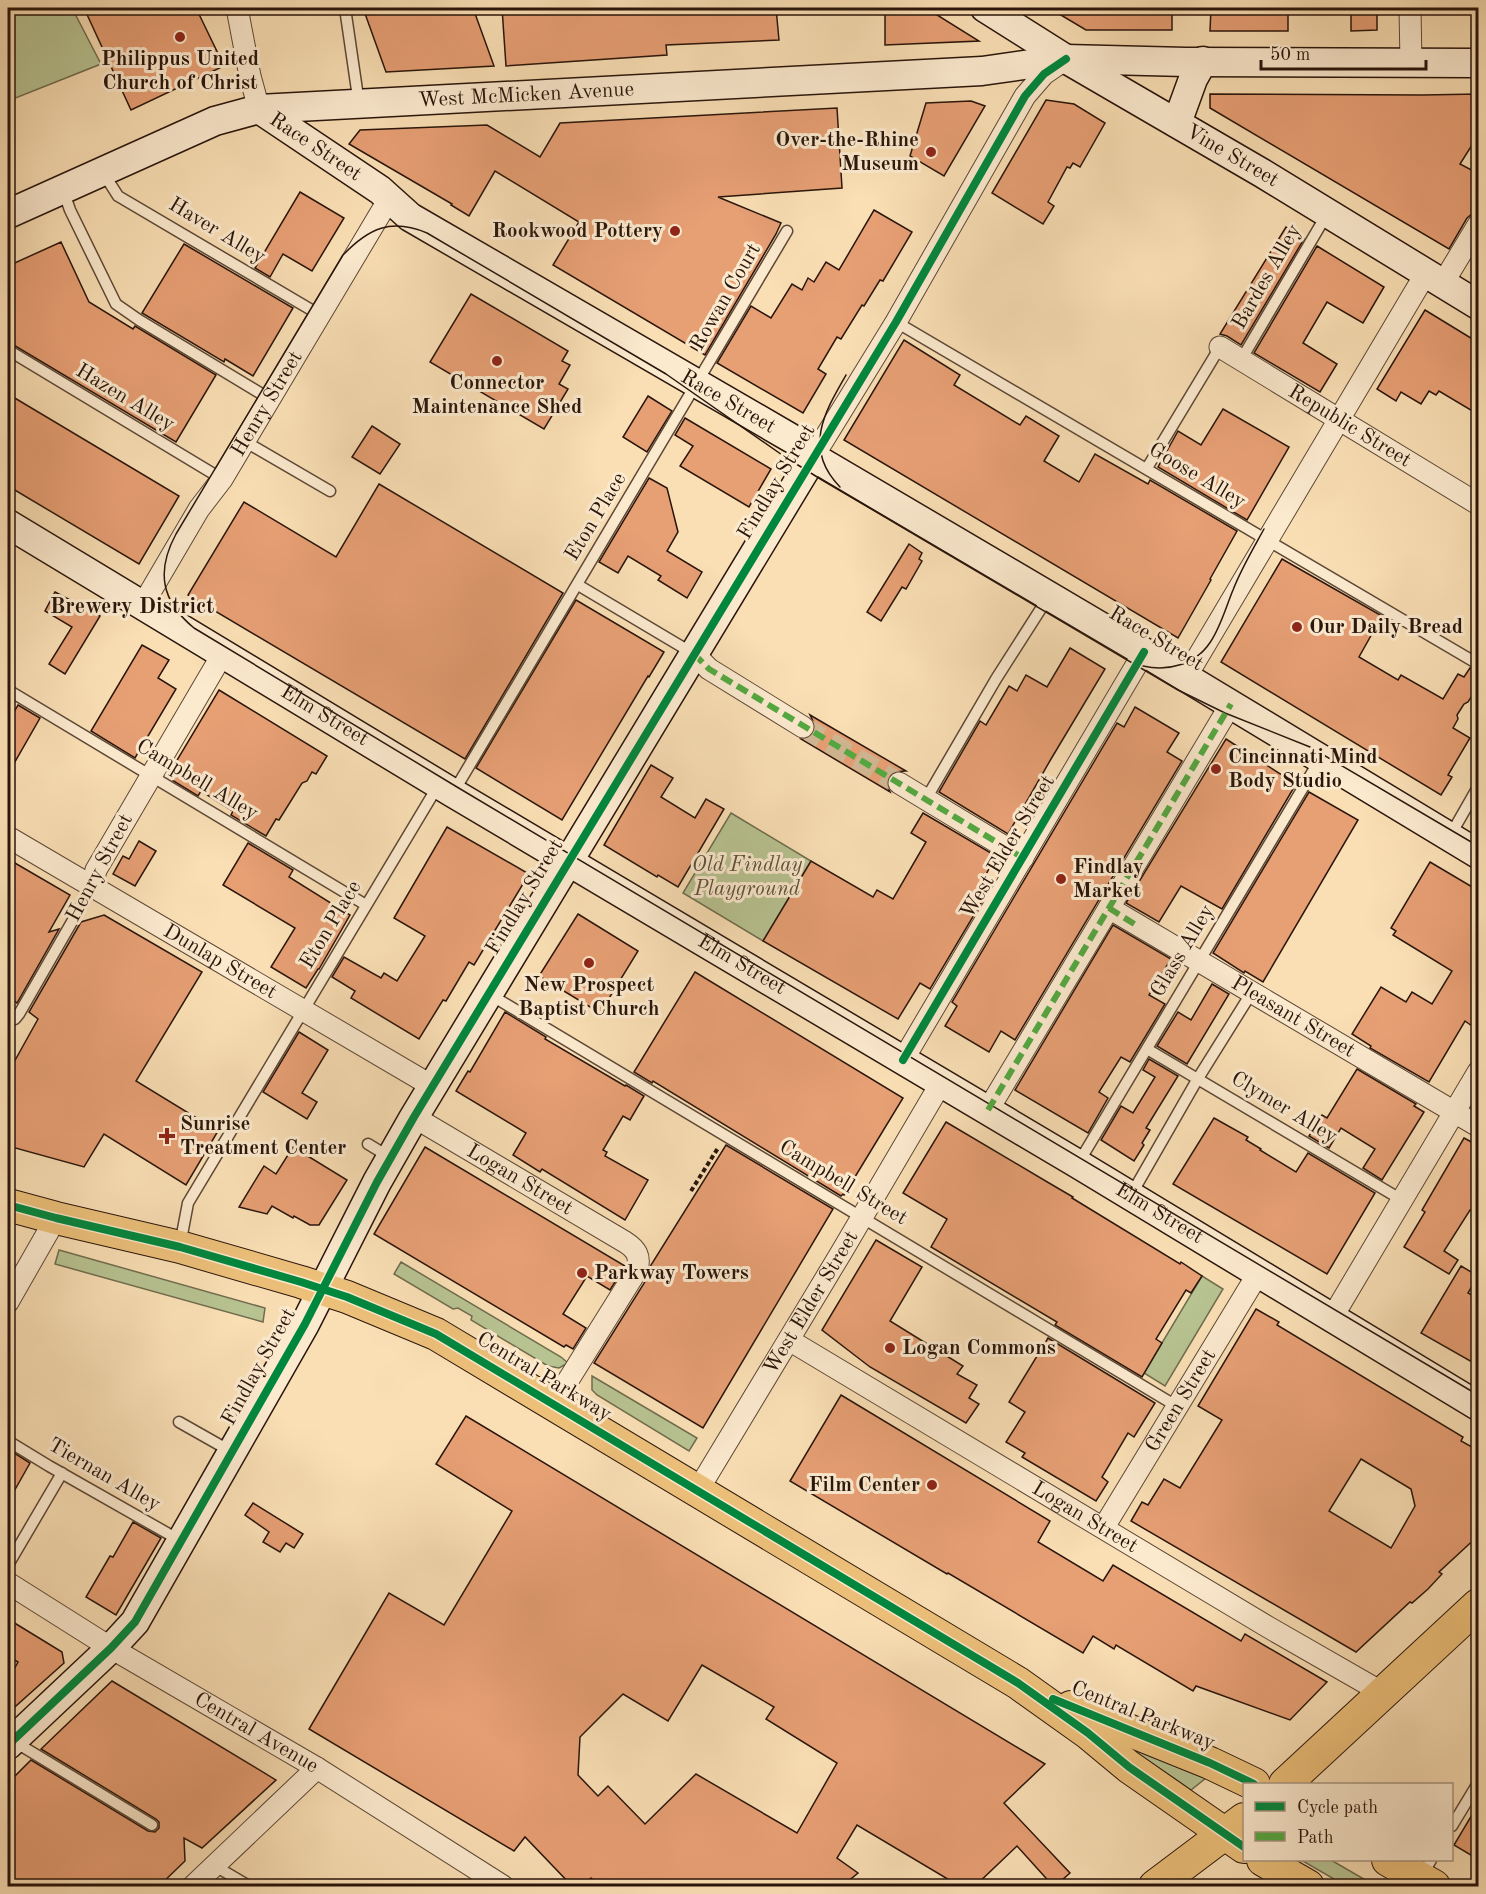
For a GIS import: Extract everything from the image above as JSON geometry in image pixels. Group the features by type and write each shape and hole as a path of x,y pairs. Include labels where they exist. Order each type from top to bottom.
{"main road":[{"name":"Central Parkway","path":"8,1205 180,1247 323,1289 436,1335 554,1403 1018,1683 1088,1732 1129,1767 1238,1834"},
{"path":"1287,1783 1479,1605"},
{"name":"Central Parkway","path":"1018,1683 1081,1711 1210,1762 1250,1783"},
{"path":"1155,1887 1238,1834"},
{"path":"1265,1861 1308,1887"},
{"path":"1391,1861 1428,1875"}],"street":[{"path":"237,8 259,109"},
{"name":"Vine Street","path":"985,8 1066,59 1177,123 1479,305"},
{"path":"1410,8 1411,63"},
{"name":"West McMicken Avenue","path":"8,214 214,121 259,109 982,70 1066,59 1479,63"},
{"name":"Findlay Street","path":"10,1743 111,1648 135,1622 305,1324 345,1243 379,1151 414,1117 896,322 1025,96 1044,74 1066,59"},
{"path":"1177,123 1193,79 1203,61"},
{"name":"Race Street","path":"259,109 380,190 410,217 796,441 813,457 1186,677 1479,854"},
{"name":"Henry Street","path":"142,606 199,509 222,479 389,199"},
{"path":"1186,677 1339,418 1434,278 1479,225"},
{"name":"Republic Street","path":"1220,347 1479,504"},
{"name":"Elm Street","path":"8,524 222,655 1131,1195 1479,1406"},
{"name":"West Elder Street","path":"903,1060 1144,652"},
{"path":"694,654 709,669 803,727"},
{"name":"Henry Street","path":"92,887 96,870 222,655"},
{"path":"988,1110 1231,704"},
{"path":"899,783 1023,858"},
{"name":"Dunlap Street","path":"8,837 432,1086"},
{"name":"Pleasant Street","path":"1109,908 1479,1126"},
{"path":"1333,1316 1479,1072"},
{"name":"West Elder Street","path":"698,1490 941,1083"},
{"name":"Logan Street","path":"414,1117 625,1242 637,1253 639,1261 637,1270 554,1403"},
{"path":"8,1302 56,1218"},
{"name":"Green Street","path":"1104,1527 1259,1272"},
{"name":"Logan Street","path":"789,1340 1268,1627 1383,1693"},
{"name":"Central Avenue","path":"8,1583 111,1648 317,1768 503,1887"},
{"path":"193,1887 317,1768"}],"lane":[{"path":"345,8 359,104"},
{"name":"Haver Alley","path":"103,171 118,196 320,315"},
{"path":"63,189 70,210 116,304 270,399"},
{"name":"Bardes Alley","path":"1241,360 1327,213"},
{"name":"Rowan Court","path":"698,383 787,231"},
{"name":"Goose Alley","path":"896,322 1475,662"},
{"name":"Bardes Alley","path":"1147,468 1220,347"},
{"name":"Hazen Alley","path":"8,350 222,479"},
{"name":"Eton Place","path":"180,1247 188,1203 366,904 446,789 578,585 698,383"},
{"path":"244,441 330,491"},
{"path":"578,585 694,654"},
{"path":"926,799 996,679 1049,596"},
{"path":"1475,662 1479,651"},
{"name":"Campbell Alley","path":"8,690 366,904"},
{"name":"Glass Alley","path":"1078,1164 1321,758"},
{"path":"1450,836 1479,787"},
{"name":"Henry Street","path":"11,1020 92,887"},
{"path":"1131,1195 1197,1080 1252,992"},
{"name":"Campbell Street","path":"488,993 1178,1407"},
{"name":"Clymer Alley","path":"1147,1049 1402,1200"},
{"path":"178,1422 232,1452"},
{"name":"Tiernan Alley","path":"8,1441 181,1541"},
{"path":"8,1565 62,1473"},
{"path":"10,1743 152,1825"},
{"path":"1453,1824 1479,1783"},
{"path":"215,1866 249,1887"}],"path":[{"path":"692,1191 726,1136"}],"green space":[{"path":"8,8 72,8 101,64 8,101"},
{"name":"Old Findlay Playground","path":"731,813 811,861 763,941 683,893"},
{"path":"59,1250 265,1308 263,1322 55,1264"},
{"path":"401,1262 568,1363 559,1368 548,1366 471,1320 472,1316 458,1308 453,1309 394,1274"},
{"path":"1202,1276 1223,1289 1165,1386 1144,1373"},
{"path":"592,1376 697,1438 689,1451 597,1395 592,1390"},
{"path":"1130,1746 1206,1778 1191,1790"},
{"path":"1303,1861 1333,1861 1376,1886 1346,1886"}],"building":[{"path":"84,8 196,8 224,66 131,110"},
{"path":"363,8 473,8 494,66 386,72"},
{"path":"502,8 776,8 779,40 666,45 667,55 506,66"},
{"path":"885,8 926,8 979,41 885,45"},
{"path":"1049,8 1172,8 1172,30 1086,30"},
{"path":"1211,8 1288,8 1288,31 1210,31"},
{"path":"1351,8 1377,8 1377,30 1351,31"},
{"path":"1210,94 1479,94 1479,134 1460,164 1479,174 1479,212 1467,218 1449,249 1210,108"},
{"path":"1046,100 1074,104 1105,123 1080,167 1073,163 1070,168 1067,167 1048,202 1054,206 1043,224 992,193"},
{"path":"971,101 985,106 944,176 910,156 926,103"},
{"name":"Rookwood Pottery","path":"837,108 842,188 718,197 781,223 705,355 553,265 579,222 495,171 469,216 349,144 360,130 487,125 540,157 560,123"},
{"path":"300,192 344,218 312,271 283,254 270,277 255,268"},
{"path":"874,210 912,232 883,281 880,280 841,339 837,337 818,369 826,374 803,413 717,363 751,306 771,318 792,284 802,290 808,278 814,282 826,262 839,270"},
{"path":"1286,227 1304,239 1241,345 1220,334"},
{"path":"61,242 89,302 133,329 135,326 216,375 176,442 8,343 8,266"},
{"path":"184,244 293,308 253,376 225,359 224,362 142,313"},
{"path":"1317,246 1384,287 1363,323 1327,302 1303,343 1337,364 1320,392 1254,353"},
{"name":"Connector Maintenance Shed","path":"471,294 568,351 562,361 570,365 559,384 568,389 544,429 430,362"},
{"path":"1425,310 1479,343 1479,415 1439,391 1436,395 1429,391 1421,404 1401,392 1396,401 1377,389"},
{"path":"904,340 960,375 954,385 1020,425 1026,416 1059,436 1044,461 1079,482 1095,454 1148,484 1150,480 1237,531 1178,638 844,440"},
{"path":"8,394 179,496 139,564 8,486"},
{"path":"648,396 672,411 647,452 623,437"},
{"path":"1223,409 1289,447 1247,520 1158,467 1178,431 1201,445"},
{"path":"685,418 771,469 749,507 680,466 693,446 675,435"},
{"path":"372,426 400,444 380,474 352,457"},
{"path":"649,478 667,488 678,532 667,551 702,572 687,598 658,580 661,576 628,556 618,573 599,562"},
{"path":"379,484 563,593 465,759 188,595 244,502 336,557"},
{"path":"909,544 922,553 919,559 922,561 906,589 902,587 881,621 867,612"},
{"path":"1282,559 1382,616 1359,657 1398,680 1401,675 1443,699 1458,674 1464,677 1470,668 1479,671 1479,685 1457,715 1458,719 1453,728 1470,738 1448,775 1452,777 1441,795 1221,662"},
{"path":"55,592 100,616 65,674 49,664 72,627 45,611"},
{"path":"576,600 664,652 562,820 476,768"},
{"path":"142,645 169,660 158,678 176,689 135,758 91,731"},
{"path":"1070,648 1105,669 1008,834 939,792 980,721 986,725 1009,686 1017,691 1026,675 1047,687"},
{"path":"219,690 327,756 316,774 312,772 307,781 302,783 266,836 231,815 233,811 201,791 198,796 167,777"},
{"path":"18,705 40,718 8,774 8,723"},
{"name":"Findlay Market","path":"1135,707 1179,733 1167,752 1182,761 1015,1040 1001,1031 989,1052 945,1026 957,1006 952,1002 1117,723 1124,727"},
{"path":"810,715 906,771 893,772 888,776 886,783 890,792 801,739 808,738 814,733 816,727"},
{"path":"1226,739 1296,784 1222,909 1181,886 1159,922 1126,903"},
{"path":"651,765 673,778 661,797 695,818 706,799 724,809 678,887 604,845"},
{"path":"1309,792 1358,820 1263,982 1213,953"},
{"path":"923,813 996,856 984,878 993,883 930,989 920,983 898,1019 763,941 811,861 873,897 877,890 893,899 926,842 911,833"},
{"path":"447,827 529,874 474,965 469,962 446,1001 443,1000 419,1039 351,998 355,991 332,977 344,957 381,978 384,973 397,981 425,936 394,918"},
{"path":"139,841 156,851 135,886 113,874 123,856 129,859"},
{"path":"248,843 293,870 289,877 350,915 306,988 271,967 295,928 223,885"},
{"path":"8,859 70,895 49,932 59,929 17,1003 8,995"},
{"path":"1430,862 1479,891 1479,1014 1472,1026 1465,1021 1429,1082 1370,1048 1371,1046 1352,1034 1381,987 1406,1002 1412,992 1432,1004 1452,971 1393,935 1396,931 1391,928"},
{"path":"578,914 638,951 600,1013 539,976"},
{"path":"104,915 202,972 136,1081 218,1131 186,1185 104,1134 84,1167 8,1146 8,1073 38,1019 29,1012 81,922"},
{"path":"1113,925 1171,959 1149,995 1165,1004 1130,1062 1121,1057 1099,1092 1108,1098 1088,1133 1015,1090"},
{"path":"695,972 903,1098 844,1195 841,1196 653,1081 652,1083 634,1072"},
{"path":"1212,984 1229,994 1187,1064 1157,1046 1178,1012 1191,1020"},
{"path":"505,1012 546,1037 545,1039 644,1096 630,1120 623,1116 603,1150 607,1152 605,1156 648,1180 625,1220 542,1169 540,1172 513,1155 526,1133 456,1091 468,1071 470,1072"},
{"path":"299,1032 328,1050 302,1093 317,1102 307,1119 263,1092"},
{"path":"1149,1059 1178,1076 1146,1128 1150,1130 1134,1161 1101,1140 1121,1106 1133,1113 1155,1077 1143,1070"},
{"path":"1357,1069 1416,1104 1414,1106 1424,1112 1382,1180 1363,1168 1375,1149 1341,1128 1329,1148 1309,1136 1322,1115 1327,1118"},
{"path":"1214,1118 1248,1137 1246,1140 1296,1172 1308,1153 1375,1193 1327,1274 1173,1184"},
{"path":"946,1122 1202,1276 1191,1293 1186,1290 1156,1339 1162,1343 1142,1377 1055,1325 1057,1322 931,1247 947,1219 903,1193"},
{"path":"1464,1138 1479,1146 1479,1216 1470,1210 1444,1251 1458,1260 1449,1274 1404,1247 1425,1212 1422,1210"},
{"path":"726,1145 833,1209 703,1428 594,1363 648,1277 651,1265"},
{"path":"293,1147 347,1180 319,1225 310,1225 272,1206 267,1214 239,1207 264,1166 276,1174"},
{"path":"425,1147 625,1266 610,1290 587,1276 563,1314 586,1328 573,1349 566,1345 564,1347 374,1234"},
{"name":"Logan Commons","path":"876,1240 922,1267 890,1321 963,1366 957,1374 977,1385 969,1398 979,1404 966,1423 870,1367 822,1330"},
{"path":"1461,1266 1478,1276 1468,1293 1479,1299 1479,1366 1421,1333"},
{"path":"1256,1309 1279,1322 1277,1325 1463,1437 1461,1441 1479,1451 1479,1535 1439,1572 1442,1574 1428,1589 1412,1603 1410,1602 1356,1652 1131,1521 1142,1502 1148,1505 1164,1479 1180,1488 1222,1420 1198,1406","holes":["1361,1459 1411,1489 1415,1506 1391,1548 1329,1511"]},
{"path":"1048,1338 1155,1403 1134,1437 1128,1433 1102,1477 1108,1482 1096,1501 1022,1457 1025,1453 1006,1442 1025,1412 1009,1402"},
{"path":"841,1395 1050,1521 1038,1542 1103,1581 1113,1565 1241,1641 1245,1634 1327,1682 1290,1720 1196,1686 1193,1691 1116,1645 1114,1649 1093,1636 1083,1653 947,1574 790,1481"},
{"path":"466,1416 1045,1764 1004,1803 1070,1873 1054,1887 1017,1846 974,1887 961,1887 857,1825 837,1858 858,1873 841,1887 600,1887 591,1878 583,1887 573,1887 525,1837 514,1851 309,1729 389,1593 444,1625 512,1511 436,1464","holes":["702,1665 774,1707 766,1719 837,1763 797,1833 696,1774 645,1824 608,1786 598,1796 578,1775 580,1737 623,1694 668,1721"]},
{"path":"8,1449 30,1463 8,1502"},
{"path":"253,1503 303,1534 294,1548 286,1543 280,1552 263,1542 269,1532 245,1515"},
{"path":"133,1522 161,1538 116,1615 86,1597"},
{"path":"8,1619 62,1652 64,1663 8,1713 8,1680 18,1662 8,1656"},
{"path":"112,1681 276,1780 202,1848 184,1838 185,1861 158,1887 8,1887 8,1783 31,1760 148,1831 155,1832 159,1828 159,1822 156,1819 41,1749"},
{"path":"1479,1803 1479,1860 1454,1845"}],"tunnel":[{"path":"803,727 899,783"}],"tram line":[{"path":"1478,846 1310,747 1225,713 1178,690 822,480 666,374 427,233 402,226 391,226 372,232 343,255 176,534 166,560 164,573 169,596 174,607 194,628 1478,1395"},
{"path":"840,487 822,459 820,445 825,417 846,375"},
{"path":"1143,666 1170,667 1201,654 1215,635 1240,574 1264,529"}],"marked path":[{"path":"694,654 709,669 1023,858"},
{"path":"988,1110 1231,704"},
{"path":"1109,908 1139,927"}],"cycle path":[{"path":"8,1745 111,1648 135,1622 305,1324 377,1182 414,1117 896,322 1025,96 1044,74 1066,59"},
{"path":"903,1060 1144,652"},
{"path":"8,1205 180,1247 301,1282 347,1297 436,1334 1018,1683 1088,1733 1129,1767 1243,1846"},
{"path":"1053,1699 1210,1763 1252,1783"}],"place":[{"name":"Philippus United Church of Christ","path":"180,37"},
{"name":"Over-the-Rhine Museum","path":"931,152"},
{"name":"Rookwood Pottery","path":"675,231"},
{"name":"Connector Maintenance Shed","path":"497,361"},
{"name":"Our Daily Bread","path":"1297,627"},
{"name":"Cincinnati Mind Body Studio","path":"1216,769"},
{"name":"Findlay Market","path":"1061,879"},
{"name":"New Prospect Baptist Church","path":"589,963"},
{"name":"Sunrise Treatment Center","path":"167,1136"},
{"name":"Parkway Towers","path":"582,1273"},
{"name":"Logan Commons","path":"890,1348"},
{"name":"Film Center","path":"932,1485"}],"district":[{"name":"Brewery District","path":"132,607"}]}
